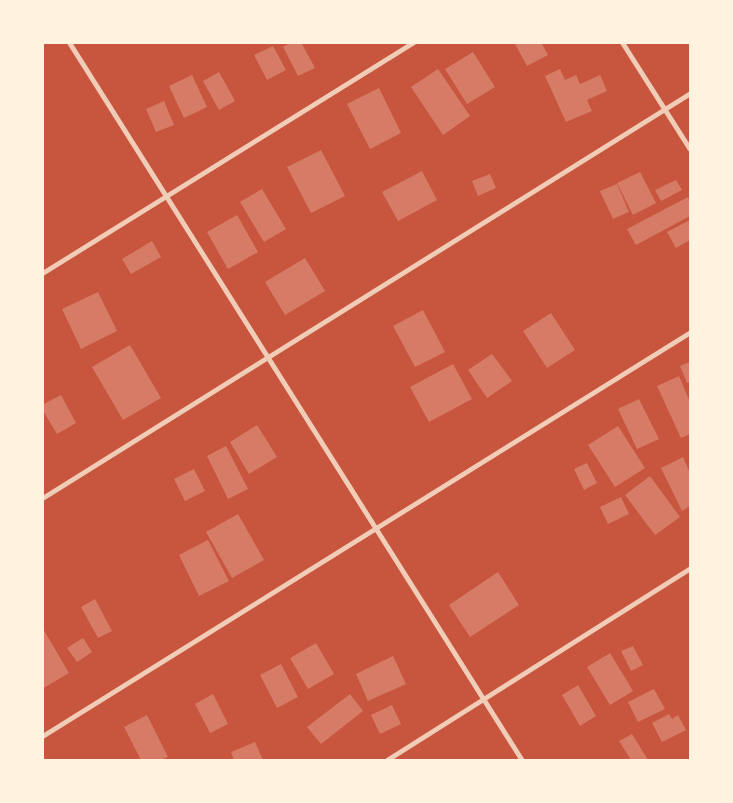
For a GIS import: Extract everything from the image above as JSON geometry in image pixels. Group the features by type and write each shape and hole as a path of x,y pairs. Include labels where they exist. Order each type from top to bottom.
{"street":[{"path":"69,42 522,760"},
{"path":"42,274 415,42"},
{"path":"622,42 690,149"},
{"path":"42,498 690,94"},
{"path":"42,737 690,333"},
{"path":"388,760 690,569"}],"building":[{"path":"292,42 301,42 315,68 298,76 283,47"},
{"path":"514,42 541,42 548,55 527,66"},
{"path":"273,46 286,70 267,80 254,55"},
{"path":"473,52 495,87 467,104 445,69"},
{"path":"438,69 470,116 443,135 411,87"},
{"path":"560,69 565,80 576,75 580,84 600,75 607,91 587,100 592,111 566,122 545,76"},
{"path":"219,72 235,101 219,110 203,81"},
{"path":"192,75 207,107 184,118 169,86"},
{"path":"379,88 401,133 370,149 347,104"},
{"path":"164,101 174,125 156,132 146,109"},
{"path":"321,150 345,196 311,213 287,167"},
{"path":"422,171 437,200 398,221 382,192"},
{"path":"640,172 656,203 633,215 617,183"},
{"path":"490,174 496,188 478,196 472,181"},
{"path":"676,180 682,190 661,201 655,190"},
{"path":"617,184 629,212 613,219 600,191"},
{"path":"262,189 286,229 264,242 240,202"},
{"path":"688,197 690,216 636,245 627,229"},
{"path":"237,215 258,252 228,269 207,232"},
{"path":"690,220 690,240 676,248 667,232"},
{"path":"152,241 161,257 131,274 122,259"},
{"path":"305,258 325,291 285,315 265,282"},
{"path":"98,292 117,331 81,349 62,309"},
{"path":"423,310 445,352 415,367 393,326"},
{"path":"551,313 575,350 547,368 523,331"},
{"path":"130,345 161,398 123,420 92,367"},
{"path":"492,354 512,381 487,398 468,370"},
{"path":"690,362 690,382 687,383 680,366"},
{"path":"453,364 472,399 429,422 410,387"},
{"path":"679,376 690,402 690,434 681,438 657,386"},
{"path":"61,395 76,423 57,434 42,409 42,405"},
{"path":"639,399 659,439 637,449 618,409"},
{"path":"257,425 277,457 249,474 230,442"},
{"path":"618,426 645,468 615,487 588,445"},
{"path":"226,446 248,489 228,499 207,456"},
{"path":"683,457 690,473 690,506 682,511 661,468"},
{"path":"587,463 597,483 584,490 574,469"},
{"path":"194,469 205,491 185,501 174,479"},
{"path":"650,476 680,517 655,535 625,495"},
{"path":"621,497 629,514 608,524 600,507"},
{"path":"238,514 264,560 232,578 206,532"},
{"path":"208,540 229,581 199,596 179,555"},
{"path":"498,572 519,605 470,637 449,605"},
{"path":"95,599 112,631 98,638 81,607"},
{"path":"42,627 69,673 42,689"},
{"path":"83,638 92,652 77,662 67,648"},
{"path":"316,643 334,674 308,689 290,658"},
{"path":"633,646 643,665 631,671 621,651"},
{"path":"610,653 633,691 610,705 587,667"},
{"path":"393,656 406,684 368,701 356,674"},
{"path":"281,664 298,697 277,708 260,675"},
{"path":"578,685 596,716 580,726 562,695"},
{"path":"654,689 665,709 638,722 628,702"},
{"path":"213,694 228,724 210,733 195,704"},
{"path":"350,694 363,711 321,744 307,727"},
{"path":"392,705 401,724 380,734 371,715"},
{"path":"669,714 672,719 678,715 686,730 662,742 652,723"},
{"path":"147,715 168,757 160,760 141,760 124,727"},
{"path":"632,734 648,760 631,760 619,741"},
{"path":"255,742 263,760 234,760 231,752"}]}
